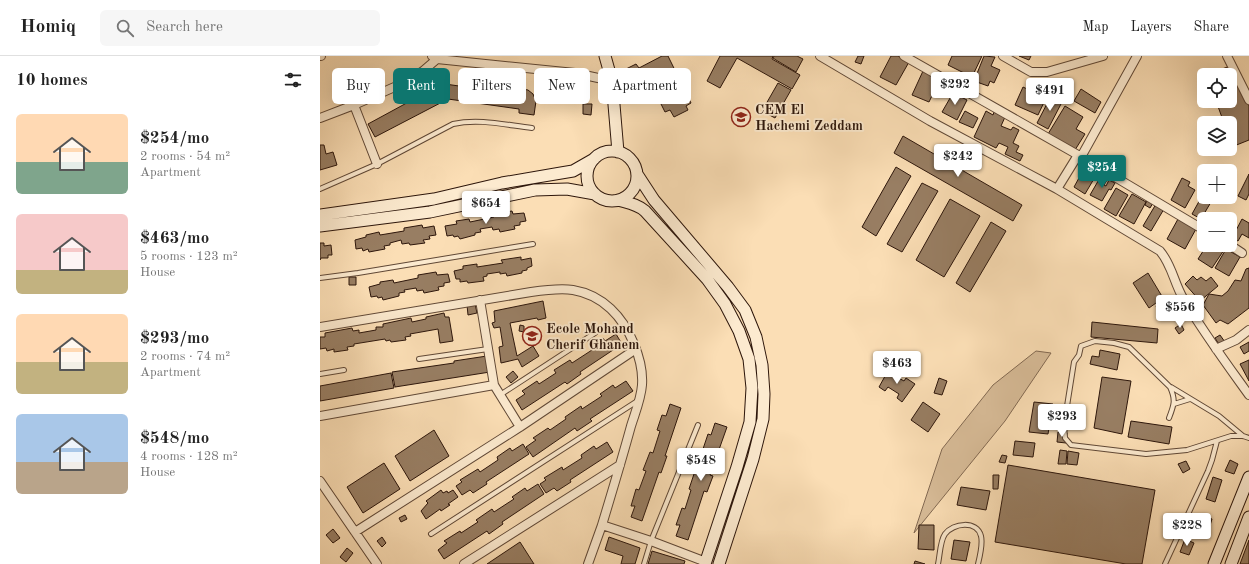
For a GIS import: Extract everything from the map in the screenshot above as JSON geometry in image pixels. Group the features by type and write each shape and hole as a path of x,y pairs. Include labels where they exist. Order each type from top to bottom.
{"main road":[{"path":"605,56 608,68"},
{"path":"614,104 618,152"},
{"path":"320,215 434,199 502,183 561,174 572,171 605,152 618,152 625,154 635,166 637,174 654,200 728,287 745,310 756,337 762,365 764,394 762,419 753,459 719,564"},
{"path":"594,159 590,166 588,180 590,188 595,194"},
{"path":"618,200 626,197 633,191 637,174"},
{"path":"320,226 430,212 535,190 567,189 595,194 606,199 618,200 639,206 645,211 707,279 725,304 739,331 749,359 752,388 750,422 737,467 705,563"},
{"path":"1214,564 1249,477"},
{"path":"1231,564 1249,517"}],"street":[{"path":"820,56 930,121 1057,189 1160,251 1167,259 1173,278 1182,297 1216,349 1249,395"},
{"path":"904,56 1080,156 1197,226"},
{"path":"1003,56 1031,72 1047,72 1103,56"},
{"path":"1057,189 1080,156 1137,56"},
{"path":"1227,56 1249,100"},
{"path":"320,118 408,81 423,71 434,58 574,73 598,77"},
{"path":"354,105 377,164"},
{"path":"1237,250 1242,253"},
{"path":"320,327 480,300 558,289 573,290 589,294 604,302 616,313 628,330 636,349 641,368 642,385 602,525 588,564"},
{"path":"480,300 494,385 520,427"},
{"path":"1216,349 1236,340 1249,330"},
{"path":"355,532 520,427 636,349"},
{"path":"320,416 494,385"},
{"path":"464,564 620,465"},
{"path":"320,481 377,564"},
{"path":"602,525 651,541 705,563"}],"lane":[{"path":"320,189 377,164 453,124 465,121 478,121 532,128"},
{"path":"320,278 533,244"},
{"path":"500,395 595,333"},
{"path":"1243,436 1220,416 1170,387 1129,347 1095,340 1081,346 1079,355 1074,362 1064,425 1066,438 1071,445 1146,454 1186,450 1231,436 1243,436 1249,438"},
{"path":"419,359 488,349"},
{"path":"320,374 344,370"},
{"path":"1169,418 1174,404 1174,396 1170,387"},
{"path":"1174,404 1191,399"},
{"path":"431,534 638,400"},
{"path":"644,564 651,541 698,425"},
{"path":"1165,564 1208,471 1217,441"},
{"path":"938,564 944,535 950,528 966,525 974,527 982,536 978,564"}],"shaded area":[{"path":"1036,351 1051,353 1005,421 914,533 942,449 993,385"}],"building":[{"path":"662,56 668,56 674,68 639,68"},
{"path":"720,56 773,56 772,59 800,75 792,89 737,58 720,88 707,81"},
{"path":"774,56 797,56 803,59 796,72 773,58"},
{"path":"858,56 864,56 861,64 855,62"},
{"path":"891,56 898,56 909,62 896,85 880,77"},
{"path":"952,56 982,56 972,77 948,65"},
{"path":"984,56 995,57 991,66 1000,70 994,83 990,81 988,86 974,81"},
{"path":"1019,56 1031,56 1029,60"},
{"path":"636,64 639,68 628,68"},
{"path":"1233,65 1234,68 1225,68"},
{"path":"923,71 940,79 929,102 912,95"},
{"path":"1237,75 1249,106 1249,140 1237,145 1237,116 1221,116 1219,108 1237,108"},
{"path":"778,83 791,90 775,118 762,111"},
{"path":"450,85 458,86 458,100 450,99"},
{"path":"1023,87 1046,98 1038,115 1015,105"},
{"path":"1081,89 1101,102 1095,113 1074,101"},
{"path":"526,90 528,90 534,96 534,104 536,104 534,115 519,113 519,109 484,104 526,104"},
{"path":"953,93 967,100 957,120 942,112"},
{"path":"1051,96 1062,102 1048,129 1037,123"},
{"path":"405,104 438,104 375,137 368,124"},
{"path":"583,104 592,104 591,115 583,114"},
{"path":"661,104 689,104 686,106 688,110 674,117 670,110 665,112"},
{"path":"1065,106 1083,117 1076,129 1085,134 1075,150 1048,134"},
{"path":"965,111 978,118 973,128 959,122"},
{"path":"986,111 993,115 994,112 1005,117 1001,126 1011,130 1013,127 1019,130 1013,143 1019,146 1016,152 1023,155 1020,161 1005,154 1008,147 999,143 996,148 974,137"},
{"path":"903,136 1022,205 1013,221 894,153"},
{"path":"320,145 324,145 326,154 333,152 337,165 320,170"},
{"path":"896,167 911,176 876,236 862,227"},
{"path":"1085,167 1092,171 1090,175 1095,177 1085,194 1074,187"},
{"path":"1249,174 1249,194 1246,200 1238,196"},
{"path":"1101,176 1107,180 1104,185 1106,186 1109,180 1115,183 1111,190 1109,189 1102,201 1090,195"},
{"path":"1182,178 1190,182 1188,186 1195,190 1185,208 1171,200"},
{"path":"922,183 938,191 902,252 887,244"},
{"path":"1116,188 1128,195 1116,216 1104,209"},
{"path":"1132,194 1146,202 1134,224 1119,216"},
{"path":"950,199 980,216 944,277 916,260"},
{"path":"1147,200 1153,203 1150,208 1145,205"},
{"path":"1156,204 1164,209 1151,231 1143,226"},
{"path":"1198,204 1210,204 1205,212 1197,212 1197,217 1192,214"},
{"path":"512,211 513,214 524,213 526,221 520,222 520,225 514,226 515,229 500,232 499,229 493,230 492,227 480,229 481,232 475,233 475,235 460,239 458,236 447,236 445,226 457,224 456,221 469,219 470,222 494,217 494,214"},
{"path":"1178,219 1196,229 1185,249 1167,239"},
{"path":"1242,219 1249,223 1249,238 1242,234 1237,240 1237,228"},
{"path":"991,222 1006,231 970,292 956,283"},
{"path":"422,225 423,228 434,226 436,235 429,236 430,239 423,240 425,243 410,245 409,243 402,244 401,240 384,246 385,249 369,252 368,249 363,251 362,248 356,249 355,240 366,237 366,235 379,232 380,235 404,231 404,228"},
{"path":"320,243 324,243 324,246 331,245 332,255 328,255 328,258 321,258 320,260"},
{"path":"1202,252 1223,252 1212,268 1198,259"},
{"path":"1224,252 1231,252 1240,257 1229,276 1215,268"},
{"path":"521,257 521,260 531,258 532,266 527,268 527,270 522,271 522,273 507,276 506,273 500,274 500,272 487,274 487,276 483,277 484,281 468,283 467,281 460,282 460,279 456,279 454,271 463,269 463,266 477,264 477,267 503,263 501,260"},
{"path":"1249,268 1249,308 1228,324 1220,320 1216,323 1203,305 1209,294 1222,296 1228,291 1235,280 1241,281 1246,269"},
{"path":"436,272 437,275 448,274 450,282 444,283 444,286 438,287 439,290 424,293 423,290 417,291 416,288 404,290 405,292 399,293 399,296 383,300 382,297 371,297 369,287 380,284 380,282 393,280 394,283 418,278 418,275"},
{"path":"1148,273 1163,298 1149,308 1133,283"},
{"path":"1193,276 1197,280 1201,277 1206,281 1211,277 1218,286 1200,301 1185,284"},
{"path":"349,277 356,277 356,285 349,285"},
{"path":"543,301 546,318 538,320 537,318 510,323 517,356 533,346 539,356 522,367 518,359 501,363 499,347 503,346 500,327 494,328 492,323 495,322 494,311"},
{"path":"1164,302 1170,311 1162,316 1156,306"},
{"path":"475,304 477,313 468,315 467,305"},
{"path":"444,313 445,317 449,317 453,341 440,343 438,329 410,334 411,336 405,337 406,340 391,342 390,340 386,341 385,339 354,344 354,346 347,347 348,350 334,352 334,349 327,351 326,348 320,349 320,337 325,337 325,333 352,328 353,331 359,330 359,333 376,330 376,327 383,327 383,324 411,318 412,322"},
{"path":"1092,322 1158,329 1157,343 1091,337"},
{"path":"1181,324 1184,330 1179,334 1175,328"},
{"path":"520,325 524,326 524,332 519,331"},
{"path":"616,334 622,344 580,372 581,374 567,384 565,382 522,410 516,400 525,394 522,391 537,381 539,384 556,373 554,370 570,360 572,363 592,350 590,347 603,338 605,341"},
{"path":"1220,335 1225,342 1220,346 1215,338"},
{"path":"1249,342 1249,351 1244,354 1240,347"},
{"path":"1100,350 1120,354 1117,370 1090,364 1092,356 1099,357"},
{"path":"487,356 490,372 395,387 392,372 454,363 454,361"},
{"path":"1249,360 1249,381 1240,364"},
{"path":"889,369 897,373 895,376 904,381 906,378 915,384 902,402 897,398 899,394 888,387 885,391 879,387"},
{"path":"513,371 518,377 511,383 506,377"},
{"path":"391,373 394,388 320,401 320,386"},
{"path":"1102,377 1131,381 1122,434 1094,428"},
{"path":"939,378 947,381 942,395 934,393"},
{"path":"626,381 633,391 590,419 592,421 577,431 575,428 533,457 526,447 536,440 533,438 548,428 550,430 581,406 582,409 602,396 600,394 613,385 615,388"},
{"path":"923,402 940,414 928,432 911,420"},
{"path":"1034,402 1053,404 1048,434 1029,432"},
{"path":"670,404 681,408 665,456 667,456 661,473 659,472 642,521 631,517 635,506 631,506 636,489 639,490 646,471 643,470 650,452 653,453 660,431 657,430 662,415 666,416"},
{"path":"1131,421 1172,427 1169,444 1128,437"},
{"path":"715,423 727,427 710,475 713,476 707,492 704,491 688,540 676,536 680,525 676,525 682,508 685,509 691,490 689,489 695,471 698,472 706,450 703,449 708,434 711,435"},
{"path":"434,430 449,456 410,481 395,456"},
{"path":"1058,432 1067,433 1066,443 1057,442"},
{"path":"1015,441 1035,443 1033,457 1013,455"},
{"path":"607,442 613,452 570,480 571,482 557,491 554,488 546,493 540,484 546,480 544,478 562,467 563,470 582,458 581,455 594,446 596,449"},
{"path":"523,444 529,454 486,482 487,484 473,493 470,490 462,495 456,486 462,482 460,480 478,469 480,472 498,460 497,457 510,448 512,451"},
{"path":"1060,450 1067,451 1066,464 1058,464"},
{"path":"1068,451 1079,453 1077,465 1067,464"},
{"path":"1002,455 1007,456 1005,463 999,462"},
{"path":"1230,460 1238,464 1234,474 1225,471"},
{"path":"1186,461 1190,469 1183,473 1178,464"},
{"path":"384,463 400,489 363,513 347,487"},
{"path":"1008,465 1155,490 1142,564 1126,564 995,542"},
{"path":"993,475 999,475 998,489 993,489"},
{"path":"1213,477 1222,480 1215,502 1206,499"},
{"path":"538,484 544,494 502,522 503,524 489,534 487,531 444,559 438,550 447,543 444,541 460,531 461,533 478,522 476,520 492,509 494,512 514,499 512,497 525,488 527,491"},
{"path":"961,487 990,491 986,510 957,505"},
{"path":"441,490 443,493 447,491 448,493 453,490 458,497 448,504 450,505 441,511 440,509 426,519 421,511 428,503 426,501"},
{"path":"1198,514 1212,519 1208,532 1193,527"},
{"path":"405,515 407,519 401,522 399,518"},
{"path":"919,525 934,525 934,550 918,549"},
{"path":"333,529 340,538 333,543 326,535"},
{"path":"382,537 386,543 382,547 377,541"},
{"path":"609,537 640,548 635,564 621,564 623,556 605,550"},
{"path":"1185,539 1194,543 1189,555 1180,552"},
{"path":"954,540 970,542 966,561 951,559"},
{"path":"1249,540 1249,564 1240,564"},
{"path":"520,542 534,564 487,564"},
{"path":"347,548 353,553 346,562 340,557"},
{"path":"652,551 685,561 684,564 648,564"},
{"path":"915,561 925,564 914,564"}],"place":[{"name":"CEM El Hachemi Zeddam","path":"741,117"},
{"name":"Ecole Mohand Cherif Ghanem","path":"532,336"}]}
